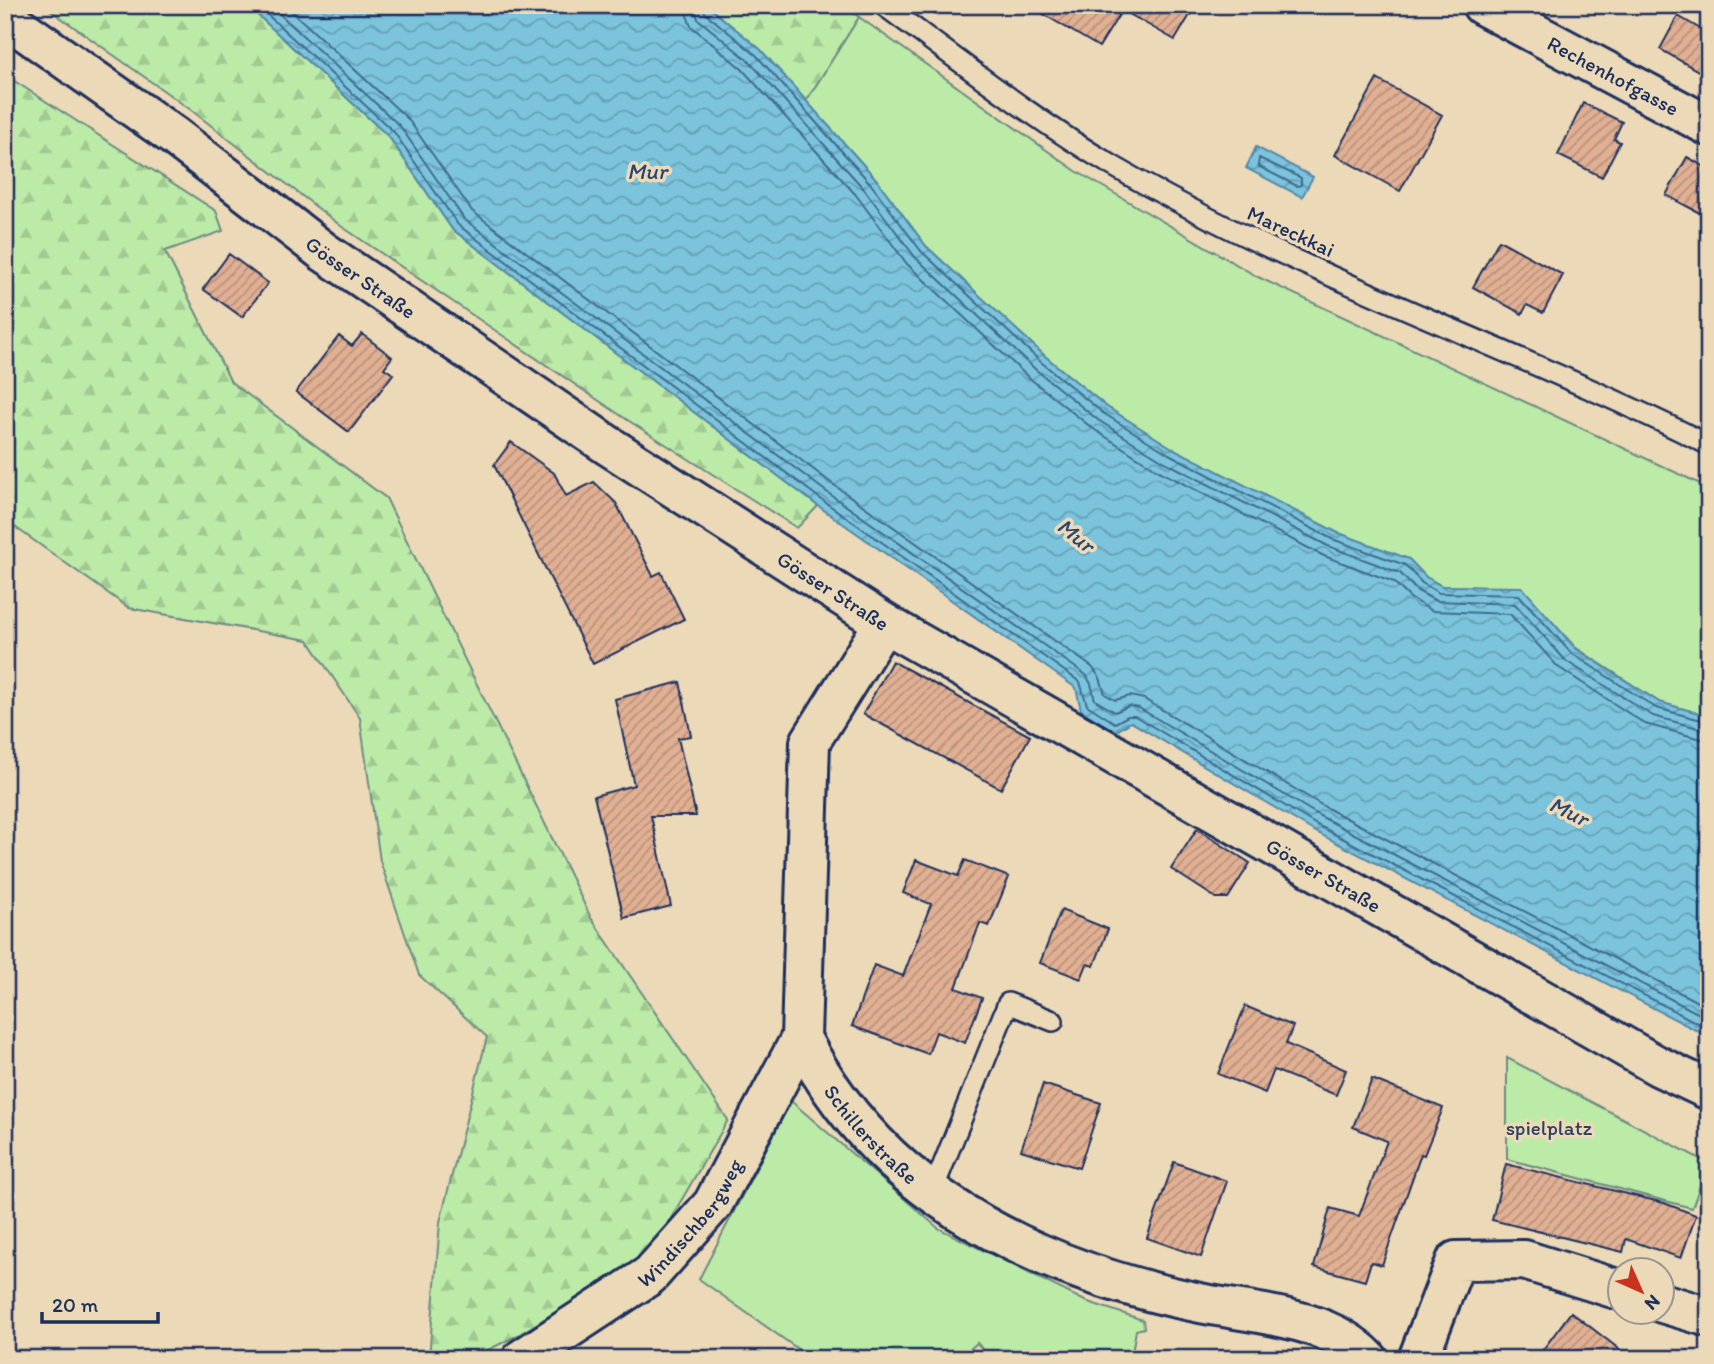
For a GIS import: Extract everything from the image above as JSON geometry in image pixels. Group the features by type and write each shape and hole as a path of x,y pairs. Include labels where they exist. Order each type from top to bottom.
{"street":[{"name":"Rechenhofgasse","path":"1482,5 1709,126"},
{"name":"Gösser Straße","path":"5,17 174,136 324,252 609,446 884,622 1647,1059 1709,1090"},
{"name":"Schillerstraße","path":"884,622 810,742 801,1038 821,1079 868,1137 931,1195 974,1222 1066,1265 1150,1293 1316,1326 1355,1346 1368,1359"},
{"name":"Windischbergweg","path":"522,1359 650,1275 712,1204 801,1038"},
{"path":"1418,1359 1456,1261 1524,1260 1606,1286"},
{"path":"1676,1307 1709,1317"}],"lane":[{"name":"Mareckkai","path":"883,5 1021,105 1114,166 1276,251 1611,396 1709,445"},
{"path":"931,1195 1008,1003 1053,1021"}],"green space":[{"path":"43,5 247,5 389,137 452,229 818,506 797,528 626,419 341,226 191,110"},
{"path":"706,5 842,5 859,17 806,101 760,49"},
{"path":"859,17 1076,171 1258,277 1709,488 1709,716 1659,702 1575,647 1522,588 1442,586 1426,577 1409,559 1336,532 1172,448 1107,407 1046,357 926,246 876,179 806,101"},
{"path":"5,75 216,211 223,231 165,251 231,382 386,498 591,918 728,1120 649,1256 516,1336 470,1359 429,1359 440,1222 487,1037 419,975 380,861 360,718 308,640 129,608 5,520"},
{"name":"spielplatz","path":"1507,1058 1708,1163 1692,1208 1507,1159"},
{"path":"791,1101 938,1228 1085,1301 1143,1320 1144,1328 1136,1330 1131,1359 991,1359 977,1343 959,1359 812,1359 699,1279"}],"water":[{"name":"Mur","path":"247,5 706,5 760,49 876,179 926,246 1046,357 1107,407 1172,448 1336,532 1409,559 1426,577 1442,586 1522,587 1575,648 1659,702 1709,716 1709,1037 1312,830 1131,722 1115,732 1081,710 1076,688 818,506 452,229 389,137"},
{"path":"1256,147 1313,177 1302,197 1246,168"}],"building":[{"path":"1028,5 1196,5 1175,40 1122,10 1099,47"},
{"path":"1678,16 1709,34 1709,77 1660,49"},
{"path":"1377,79 1442,115 1400,191 1335,155"},
{"path":"1583,103 1622,122 1614,139 1620,142 1602,177 1558,155"},
{"path":"1687,157 1709,169 1709,218 1666,195"},
{"path":"1499,240 1563,275 1543,313 1527,305 1522,314 1473,287"},
{"path":"229,254 268,283 242,317 203,289"},
{"path":"362,334 392,357 384,368 393,374 349,432 296,392 339,336 352,346"},
{"path":"511,442 554,473 566,496 594,482 616,503 653,576 661,572 684,619 593,664 494,465"},
{"path":"892,661 1030,736 1001,789 863,714"},
{"path":"680,682 691,736 678,738 696,816 651,816 671,906 624,918 594,796 634,785 615,699"},
{"path":"1197,829 1250,863 1228,898 1216,898 1171,869"},
{"path":"916,860 958,876 965,860 1009,877 989,926 980,923 956,988 982,998 965,1043 936,1032 928,1054 852,1026 874,965 903,976 931,904 903,893"},
{"path":"1061,910 1108,929 1094,966 1087,964 1081,979 1040,963"},
{"path":"1245,1006 1293,1026 1286,1044 1346,1070 1336,1095 1274,1070 1265,1093 1218,1074"},
{"path":"1372,1079 1443,1108 1424,1155 1421,1154 1382,1265 1371,1262 1365,1281 1314,1267 1330,1208 1359,1216 1387,1141 1353,1127"},
{"path":"1043,1084 1101,1103 1079,1168 1021,1150"},
{"path":"1174,1162 1227,1181 1201,1257 1147,1238"},
{"path":"1506,1164 1664,1203 1696,1215 1681,1258 1626,1239 1623,1252 1492,1220"},
{"path":"1571,1312 1632,1359 1536,1359"}]}
